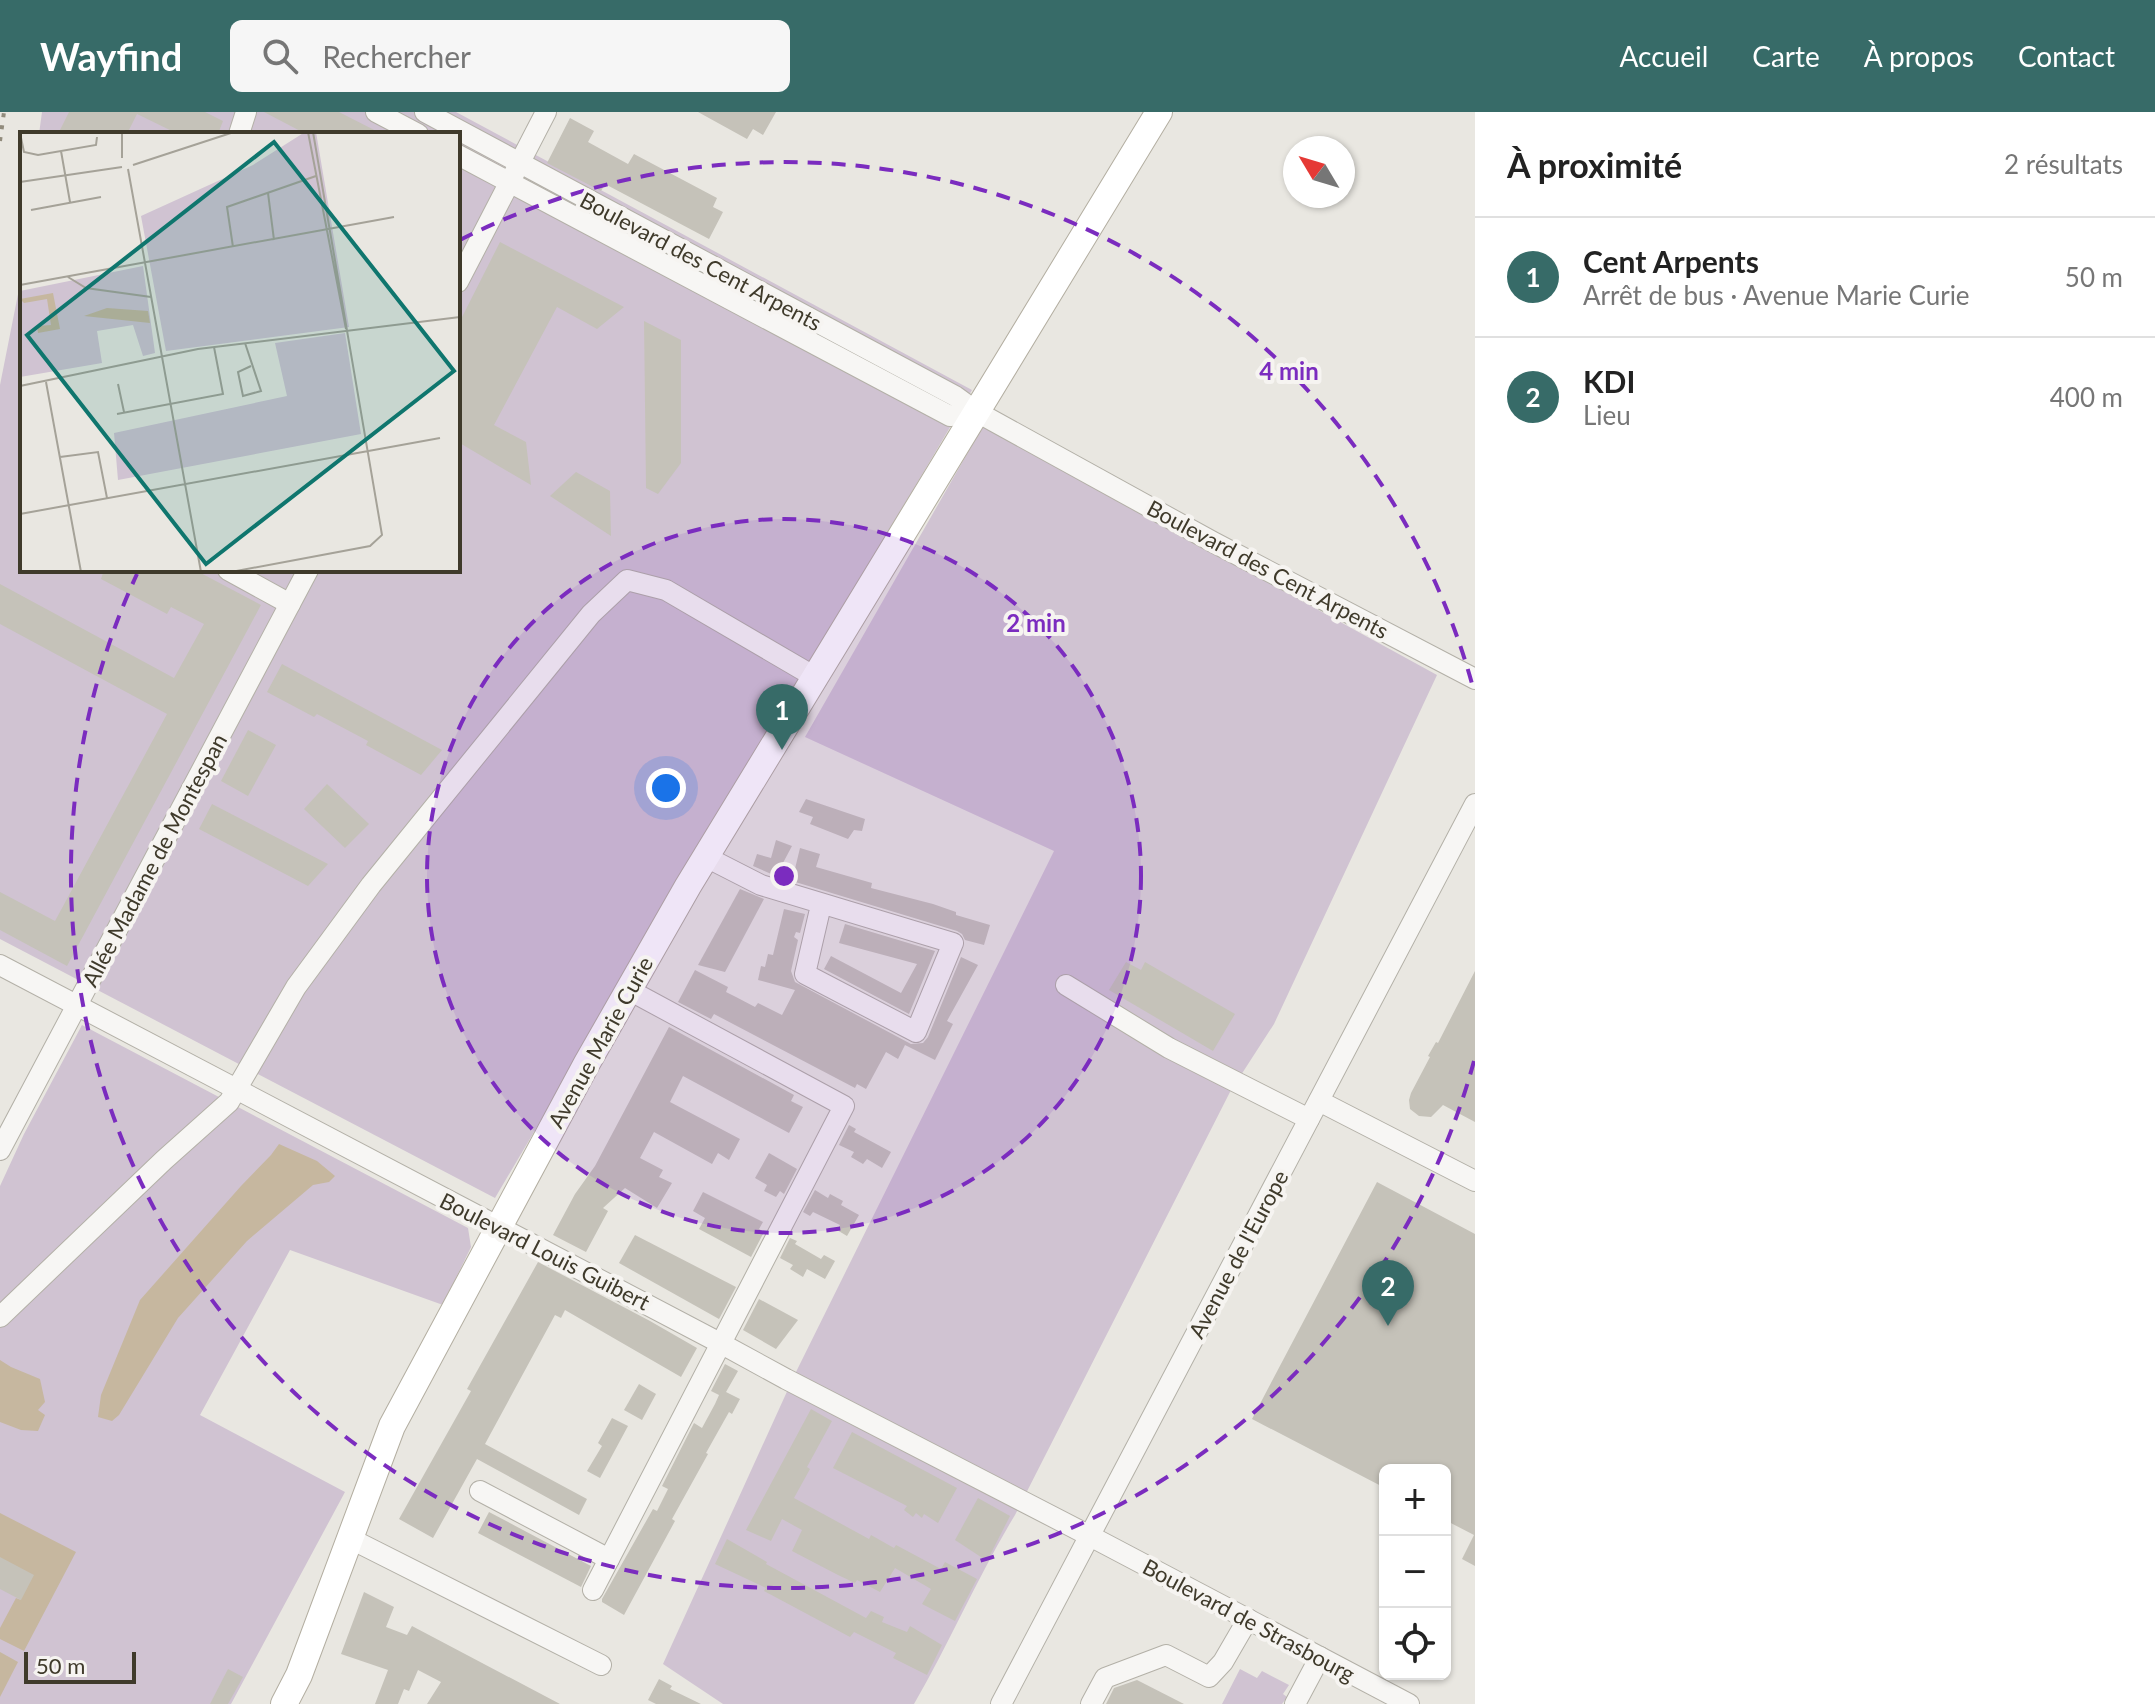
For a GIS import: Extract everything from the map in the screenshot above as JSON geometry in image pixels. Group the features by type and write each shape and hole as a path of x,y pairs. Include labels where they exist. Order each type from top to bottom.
{"main road":[{"name":"Avenue Marie Curie","path":"284,1704 299,1675 392,1426 497,1227 706,857 1159,112"}],"street":[{"path":"240,132 246,112"},
{"path":"376,112 414,132"},
{"name":"Boulevard des Cent Arpents","path":"425,112 955,396 977,412 1213,542 1475,679"},
{"path":"460,278 546,112"},
{"name":"Boulevard des Cent Arpents","path":"460,156 950,416 977,412"},
{"path":"232,572 290,604"},
{"name":"Allée Madame de Montespan","path":"0,1150 307,572"},
{"path":"0,1317 229,1102 296,987 371,885 591,614 633,574 815,677"},
{"name":"Avenue de l'Europe","path":"1001,1704 1475,804"},
{"path":"706,857 761,885 953,943 916,1032 805,974 821,905"},
{"name":"Boulevard Louis Guibert","path":"0,965 1090,1536"},
{"path":"1066,985 1169,1048 1475,1181"},
{"path":"593,1590 844,1106 629,990"},
{"path":"480,1491 609,1559"},
{"name":"Boulevard de Strasbourg","path":"1090,1536 1409,1704"},
{"path":"351,1539 601,1665"},
{"path":"1091,1704 1105,1678 1166,1655 1209,1677 1223,1662 1248,1619"},
{"path":"1296,1703 1320,1657"}],"shaded area":[{"path":"42,112 456,112 972,390 495,1198 0,939 0,385 20,284 20,572 460,572 460,132 39,132"},
{"path":"983,426 1437,675 1274,1024 1230,1092 1015,1515 914,1704 723,1704 663,1664 795,1374 1054,851 805,737"},
{"path":"82,1025 468,1228 471,1247 443,1305 290,1250 200,1415 345,1492 231,1704 0,1704 0,1186"},
{"path":"279,1144 317,1161 335,1176 329,1182 313,1185 247,1241 178,1318 119,1415 112,1421 98,1417 101,1395 140,1300"},
{"path":"0,1360 40,1379 45,1402 38,1410 45,1415 38,1431 21,1430 0,1422"},
{"path":"0,1513 76,1552 24,1651 0,1639 0,1628 16,1598 21,1600 0,1563"},
{"path":"0,1652 18,1662 0,1697"},
{"path":"1240,1669 1257,1678 1262,1671 1289,1685 1283,1694 1287,1697 1282,1704 1222,1704"}],"building":[{"path":"69,112 205,112 223,121 219,132 174,132 137,114 128,132 60,130"},
{"path":"264,112 339,112 378,132 302,132"},
{"path":"698,112 776,112 763,135 753,129 747,139"},
{"path":"570,118 594,131 588,142 628,164 634,154 717,198 713,207 723,212 709,239 605,184 601,191 547,163"},
{"path":"500,242 624,307 597,329 557,307 494,425 526,442 531,485 460,443 460,321"},
{"path":"644,321 681,340 681,463 658,494 646,488"},
{"path":"576,472 610,491 611,536 550,496"},
{"path":"103,572 199,572 261,605 67,966 0,930 0,892 55,921 167,714 0,624 0,584 174,678 204,624 171,607 167,614 101,579"},
{"path":"282,664 442,750 421,775 366,745 368,741 267,692"},
{"path":"248,730 276,745 248,796 221,781"},
{"path":"327,784 369,824 345,848 304,809"},
{"path":"806,799 865,819 862,831 854,830 848,839 810,824 813,817 799,812"},
{"path":"212,804 328,864 308,886 199,829"},
{"path":"776,840 792,846 776,876 753,866 757,854 771,858"},
{"path":"800,848 820,854 816,867 872,883 871,888 933,904 990,925 984,945 965,940 957,931 792,881"},
{"path":"740,889 764,899 725,972 698,965"},
{"path":"784,909 805,914 800,933 796,932 794,937 798,940 791,971 795,982 911,1044 923,1043 928,1037 961,957 978,965 947,1021 953,1024 935,1060 905,1045 898,1059 886,1052 866,1089 857,1084 855,1088 714,1014 711,1019 678,1002 695,970 728,987 726,992 755,1007 758,1003 782,1015 795,990 758,980 768,954 773,955"},
{"path":"845,924 935,951 909,1014 824,969 831,956 901,993 917,964 839,943"},
{"path":"1126,962 1141,970 1145,962 1235,1014 1213,1051 1109,990"},
{"path":"1475,971 1475,1122 1443,1105 1431,1117 1419,1116 1410,1109 1411,1093"},
{"path":"669,1027 794,1095 791,1101 803,1107 789,1133 683,1076 670,1102 740,1139 729,1160 718,1153 712,1164 654,1132 640,1158 663,1170 659,1177 672,1183 657,1208 625,1188 603,1208 608,1211 586,1252 553,1235 575,1194 595,1166"},
{"path":"849,1125 856,1129 854,1132 891,1152 882,1168 867,1159 863,1164 851,1157 854,1152 839,1145"},
{"path":"769,1153 797,1169 784,1194 780,1191 776,1197 764,1191 767,1185 755,1178"},
{"path":"1377,1182 1475,1234 1475,1566 1462,1559 1474,1535 1451,1523 1451,1464 1379,1464 1379,1485 1252,1419"},
{"path":"815,1190 828,1198 830,1194 843,1201 841,1205 859,1215 847,1236 837,1230 840,1225 813,1212 810,1216 803,1212"},
{"path":"703,1192 763,1222 759,1229 764,1232 751,1257 699,1229 705,1218 693,1211"},
{"path":"635,1235 736,1287 719,1319 619,1263"},
{"path":"790,1238 821,1259 824,1255 835,1261 825,1279 807,1269 803,1277 790,1269 793,1265 780,1258"},
{"path":"538,1262 697,1348 681,1377 565,1310 561,1318 555,1315 485,1444 587,1499 579,1515 477,1459 433,1538 399,1519 471,1391 467,1389"},
{"path":"759,1299 798,1320 776,1349 743,1330"},
{"path":"725,1364 738,1371 726,1392 740,1399 706,1453 672,1519 675,1521 624,1615 602,1602 602,1599 653,1509 657,1511 668,1489 662,1486 694,1423 702,1428 715,1404 719,1395 711,1391"},
{"path":"639,1384 656,1394 642,1420 624,1410"},
{"path":"811,1409 832,1421 794,1498 869,1539 871,1535 894,1548 896,1545 941,1569 945,1562 977,1579 955,1621 922,1604 931,1589 895,1568 880,1592 857,1580 855,1583 792,1551 802,1530 782,1519 771,1541 746,1530"},
{"path":"612,1418 628,1426 600,1478 587,1471 602,1446 598,1443"},
{"path":"852,1432 957,1488 938,1523 924,1514 922,1518 916,1513 913,1517 904,1510 907,1506 833,1468"},
{"path":"978,1498 1010,1516 987,1561 955,1540"},
{"path":"489,1512 591,1566 581,1587 478,1533"},
{"path":"727,1539 766,1564 866,1618 871,1611 884,1617 882,1622 907,1632 910,1626 942,1645 927,1675 893,1658 896,1653 854,1632 850,1637 764,1591 766,1588 715,1564"},
{"path":"0,1557 34,1575 21,1600 0,1589"},
{"path":"364,1592 394,1607 386,1627 407,1635 412,1626 560,1704 427,1704 441,1682 418,1670 409,1691 404,1689 398,1704 375,1704 388,1670 341,1654"},
{"path":"228,1669 243,1677 228,1704 210,1704"},
{"path":"659,1679 672,1686 670,1689 701,1704 656,1704 648,1700"},
{"path":"1137,1680 1184,1704 1106,1704 1114,1688"}],"railway":[{"path":"0,141 4,112"}],"place":[{"name":"Cent Arpents","path":"782,750"},
{"name":"KDI","path":"1388,1326"}]}
